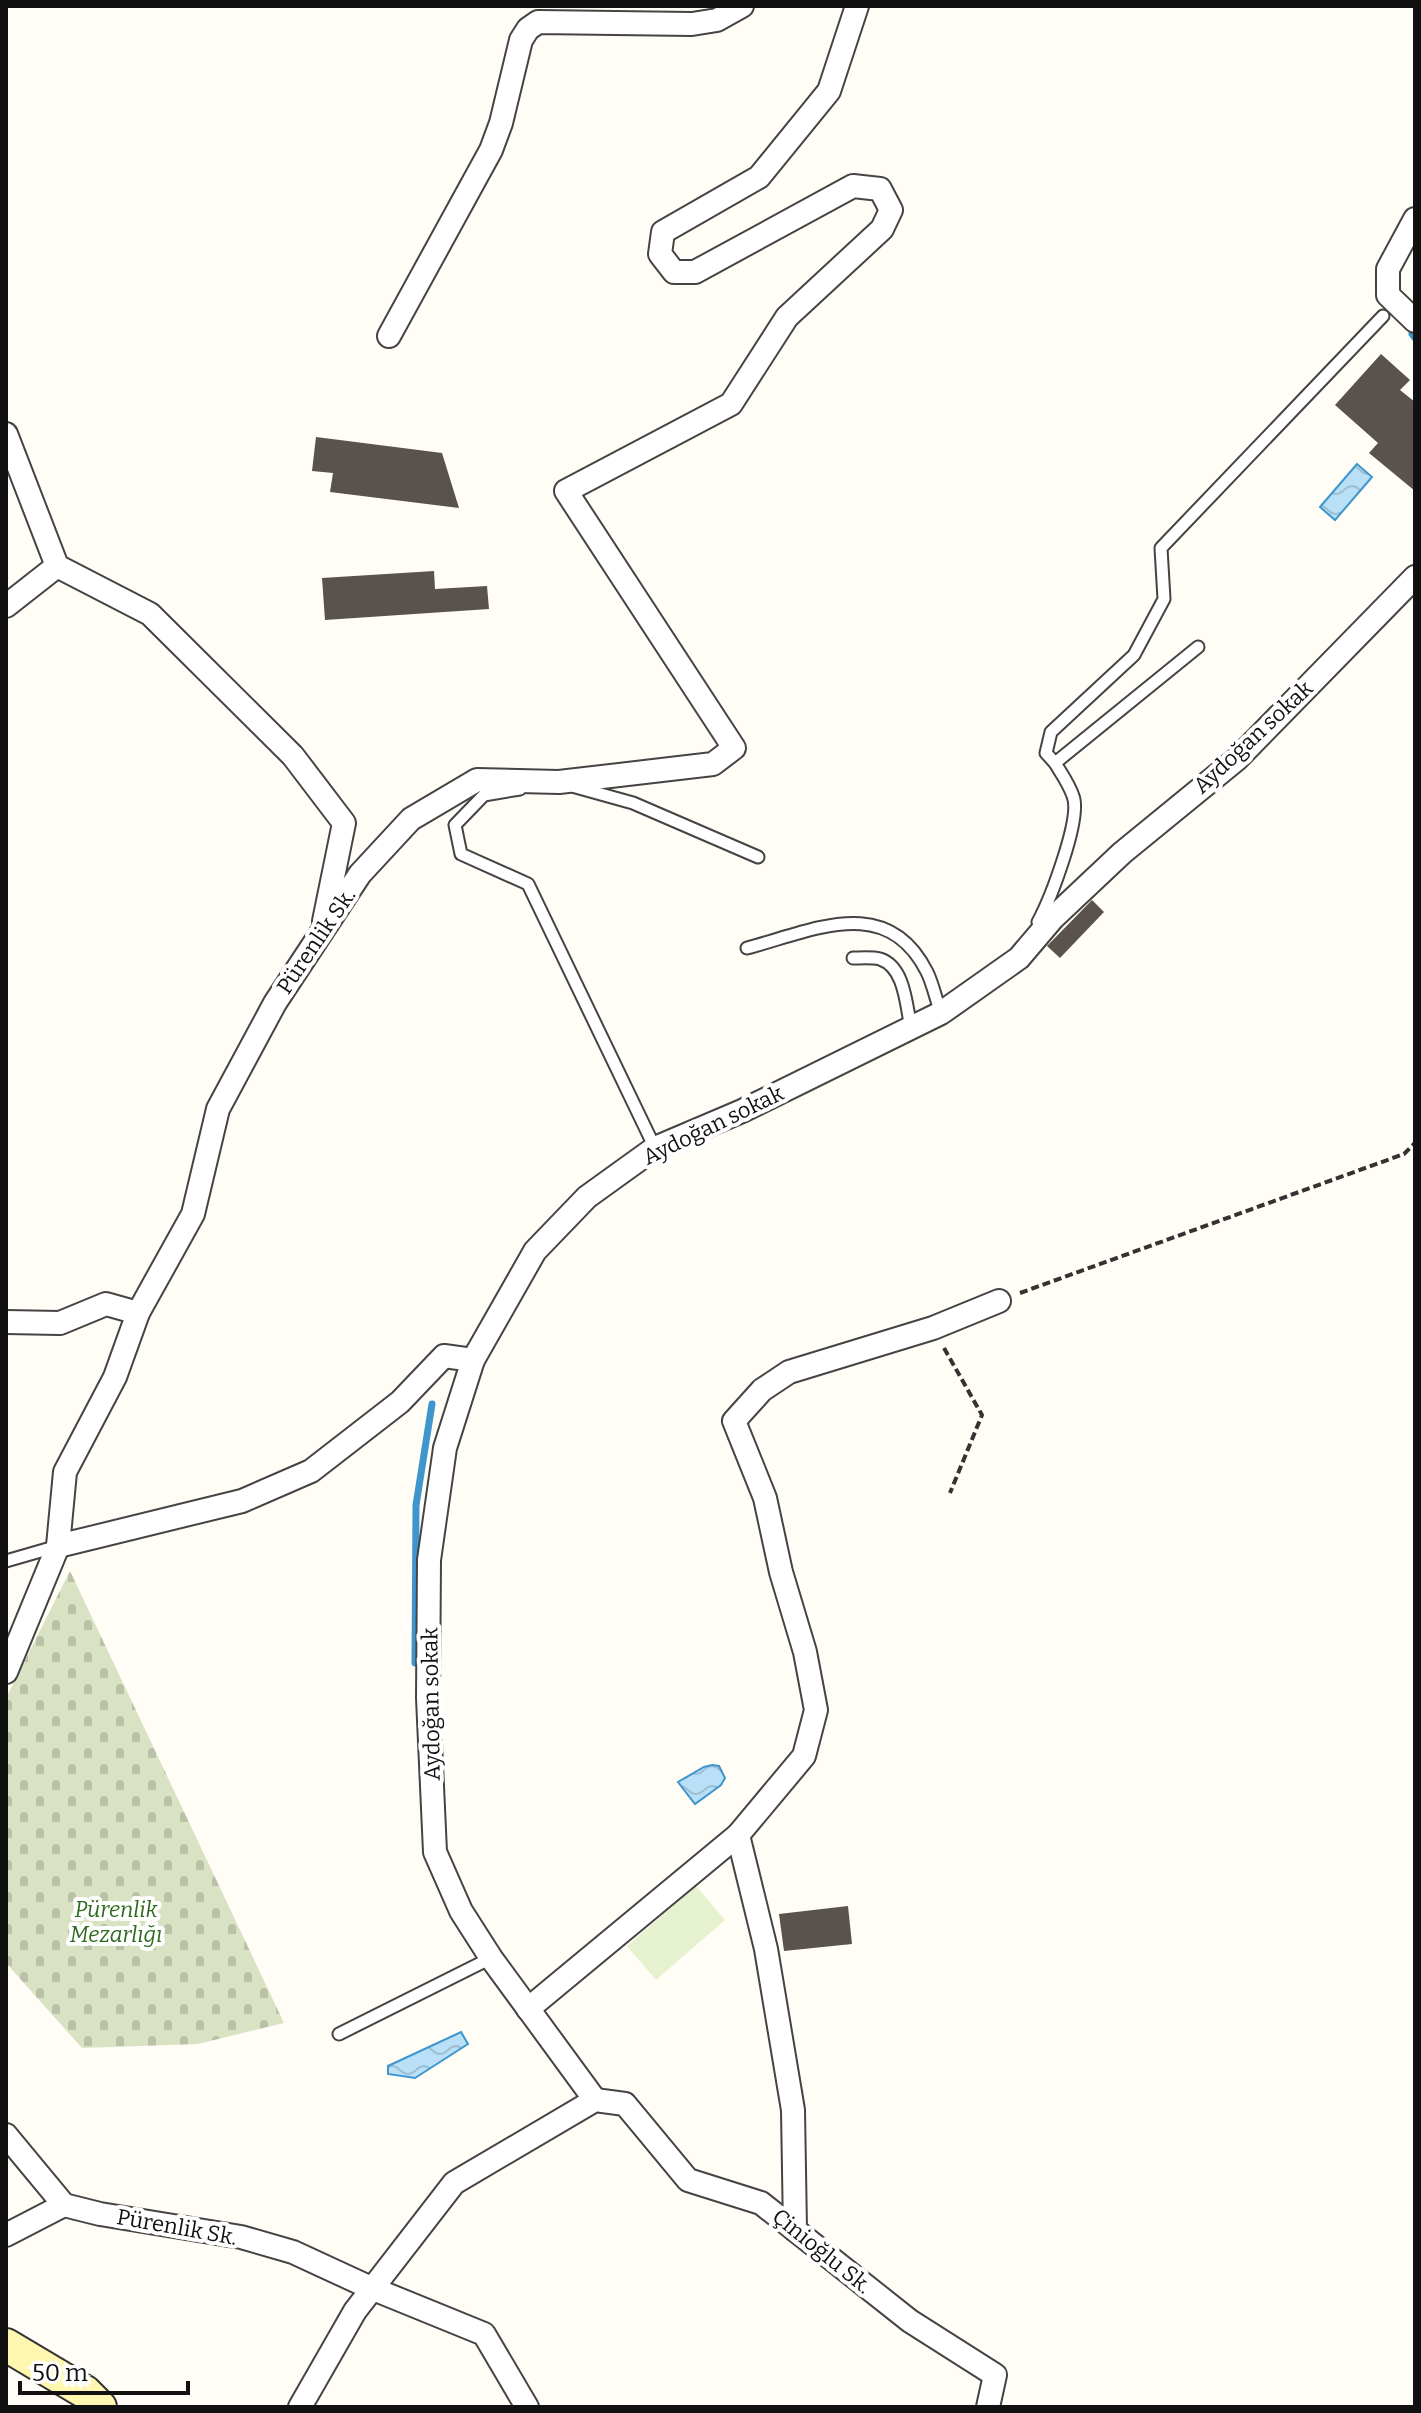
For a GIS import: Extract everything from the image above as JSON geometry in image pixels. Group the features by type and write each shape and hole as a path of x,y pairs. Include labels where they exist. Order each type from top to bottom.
{"street":[{"path":"521,6 538,22"},
{"path":"389,336 491,150 501,123 521,40 528,29 538,22 692,24 717,20 742,6"},
{"name":"Pürenlik Sk.","path":"6,1672 58,1546 65,1472 115,1377 138,1313 193,1214 218,1109 275,1003 360,874 411,819 477,780 559,782 713,764 734,748 566,491 731,404 787,317 882,229 891,210 880,189 853,186 695,272 674,272 660,254 663,232 759,177 829,91 857,6"},
{"path":"1415,219 1388,269 1388,295 1415,321"},
{"path":"6,434 57,566 150,614 293,756 344,823 321,934"},
{"path":"6,606 57,566"},
{"name":"Aydoğan sokak","path":"595,2100 491,1958 461,1911 435,1852 428,1698 429,1560 445,1448 473,1360 535,1251 587,1197 655,1148 742,1111 941,1013 1019,958 1053,918 1122,853 1237,759 1415,577"},
{"path":"528,2009 738,1835 804,1756 816,1710 805,1652 781,1572 765,1498 734,1421 762,1390 789,1372 933,1328 999,1301"},
{"path":"6,1322 60,1323 106,1304 138,1313"},
{"path":"58,1546 242,1501 311,1471 400,1402 444,1356 473,1360"},
{"path":"738,1835 766,1949 793,2110 795,2230"},
{"path":"300,2407 371,2288 454,2183 595,2100"},
{"name":"Çinioğlu Sk.","path":"595,2100 625,2104 688,2180 761,2203 910,2321 995,2375 988,2407"},
{"path":"6,2135 64,2205 6,2235"},
{"name":"Pürenlik Sk.","path":"64,2205 100,2214 241,2237 293,2252 484,2334 527,2407"},
{"path":"6,2345 85,2392 100,2407"}],"lane":[{"path":"1019,958 1047,905 1069,841 1075,798 1046,753 1051,732 1134,655 1164,599 1161,548 1383,316"},
{"path":"1055,763 1198,647"},
{"path":"655,1148 528,884 461,854 455,825 484,795 559,782 633,803 758,857"},
{"path":"747,948 835,924 867,923 888,929 910,948 927,972 941,1013"},
{"path":"853,958 879,958 895,968 911,1028"},
{"path":"6,1561 58,1546"},
{"path":"339,2034 491,1958"}],"path":[{"path":"999,1301 1404,1154 1415,1143"},
{"path":"933,1328 982,1415 950,1493"}],"green space":[{"name":"Pürenlik Mezarlığı","path":"70,1571 284,2023 198,2044 82,2048 6,1963 6,1698"},
{"path":"696,1886 725,1920 656,1980 627,1946"}],"water":[{"path":"1357,464 1372,477 1335,520 1320,507"},
{"path":"712,1765 719,1766 725,1778 721,1785 695,1804 678,1782"},
{"path":"461,2032 468,2044 415,2078 388,2074 388,2066"}],"building":[{"path":"1381,354 1410,380 1400,390 1415,402 1415,491 1369,453 1378,443 1335,405"},
{"path":"316,437 442,453 459,508 330,492 333,473 312,471"},
{"path":"434,571 435,589 487,586 489,609 325,620 322,578"},
{"path":"1092,900 1104,912 1060,958 1047,946"},
{"path":"848,1906 852,1944 784,1951 779,1914"}],"waterway":[{"path":"1412,334 1415,338"},
{"path":"415,1663 416,1505 432,1404"}]}
